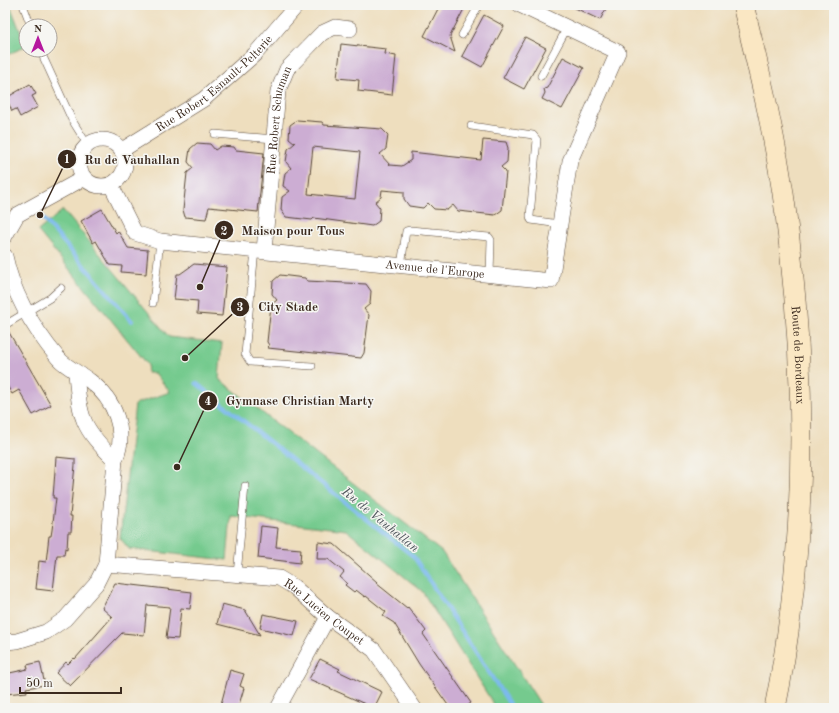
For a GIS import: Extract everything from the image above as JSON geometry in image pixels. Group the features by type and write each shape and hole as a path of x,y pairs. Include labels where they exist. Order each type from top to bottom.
{"main road":[{"name":"Route de Bordeaux","path":"743,5 764,87 785,205 797,316 801,423 799,531 784,661 775,708"}],"street":[{"name":"Rue Robert Esnault-Pelterie","path":"122,150 204,99 255,54 296,5"},
{"path":"520,5 567,28"},
{"name":"Rue Robert Schuman","path":"260,250 274,140 278,90 287,69 322,33 335,27 350,29"},
{"name":"Avenue de l'Europe","path":"111,185 135,233 160,241 260,250 550,281 570,161 618,52 567,28"},
{"path":"102,139 110,140 122,150 124,157 123,171 116,182 111,185 95,185 84,178 78,164 79,157 87,144 102,139"},
{"path":"5,236 17,215 84,178"},
{"path":"5,256 12,280 33,326 60,360 76,373 102,390 114,409 119,431 119,450 115,460 106,564 96,584 65,618 46,632 17,641 5,642"},
{"path":"76,373 79,406 84,423 96,441 115,460"},
{"name":"Rue Lucien Coupet","path":"106,564 279,578 294,587 328,617 374,650 414,708"},
{"path":"278,708 328,617"}],"lane":[{"path":"23,5 28,18"},
{"path":"462,35 479,5"},
{"path":"541,76 567,28"},
{"path":"44,58 72,120 87,144"},
{"path":"471,126 533,135 537,140 530,216 531,220 559,224"},
{"path":"215,134 274,140"},
{"path":"400,266 406,231 410,230 489,237 491,240 490,275"},
{"path":"153,303 160,241"},
{"path":"260,250 245,354 250,362 312,366"},
{"path":"5,325 50,298 62,288"},
{"path":"237,575 246,486"}],"green space":[{"path":"5,5 10,5 18,26 18,50 5,56"},
{"path":"63,210 169,337 222,343 219,379 442,552 543,708 496,708 422,591 346,530 231,516 227,560 129,549 120,538 135,404 170,392 155,373 147,373 148,365 38,231"}],"building":[{"path":"440,5 466,5 450,36 455,52 424,36"},
{"path":"569,5 608,5 600,20"},
{"path":"484,15 504,26 482,67 462,56"},
{"path":"525,37 546,48 524,89 503,78"},
{"path":"341,44 386,49 385,54 396,56 392,95 358,91 359,80 337,78"},
{"path":"563,57 584,68 562,109 542,99 545,93 544,89 547,88"},
{"path":"30,84 36,94 32,96 38,107 20,117 16,109 12,111 6,98"},
{"path":"297,120 322,122 324,125 382,129 388,135 386,149 380,154 390,165 402,166 411,160 411,152 481,160 483,140 506,142 508,148 507,162 501,167 506,172 502,210 495,215 458,211 453,205 447,210 434,209 428,203 423,208 409,206 404,199 404,192 382,190 381,197 375,202 380,208 379,221 372,226 314,218 312,220 286,217 281,210 282,197 290,191 283,186 285,173 291,168 286,162 288,149 295,143 289,138 290,125","holes":["313,147 360,152 355,199 308,194"]},
{"path":"197,143 210,144 215,150 221,146 234,147 236,150 264,153 258,212 209,207 206,219 185,217 183,210 187,173 193,168 188,162 190,149"},
{"path":"102,209 116,233 118,231 128,248 148,250 146,274 121,272 122,266 110,265 96,241 93,243 81,221"},
{"path":"194,264 227,267 222,316 197,314 198,301 174,299 177,274 180,274"},
{"path":"280,275 305,278 307,281 366,284 371,291 370,304 364,309 369,315 364,353 361,358 268,348 269,345 267,342 271,305 277,300 272,294 273,281"},
{"path":"7,329 51,405 33,415 19,390 12,394 5,382 5,330"},
{"path":"56,457 75,459 75,465 70,516 72,516 71,532 68,532 67,549 65,548 64,555 57,555 53,591 36,589 39,561 46,562 49,536 51,536 52,530 56,498 53,498"},
{"path":"261,526 278,528 276,547 301,549 300,563 258,558"},
{"path":"318,542 334,544 377,582 376,583 407,608 408,607 426,631 423,634 471,703 464,708 450,708 419,664 394,623 383,616 386,612 366,596 365,597 356,590 354,592 345,585 347,583 340,577 344,572 328,559 317,559"},
{"path":"115,583 192,592 190,609 181,608 178,639 166,638 170,607 147,605 144,635 122,633 70,686 56,673 66,662 68,664 74,658 75,659 112,617 102,608"},
{"path":"222,604 245,610 260,635 217,624"},
{"path":"263,614 298,621 294,636 260,628"},
{"path":"320,659 340,669 338,671 382,692 374,708 309,679"},
{"path":"40,662 45,685 26,688 27,692 5,694 5,674 28,669 27,665"},
{"path":"230,670 244,674 240,686 244,688 238,708 220,708"}],"waterway":[{"name":"Ru de Vauhallan","path":"40,215 132,321"},
{"name":"Ru de Vauhallan","path":"196,383 414,557 512,708"}],"place":[{"name":"Ru de Vauhallan","path":"40,215"},
{"name":"Maison pour Tous","path":"200,287"},
{"name":"City Stade","path":"185,358"},
{"name":"Gymnase Christian Marty","path":"177,467"}]}
